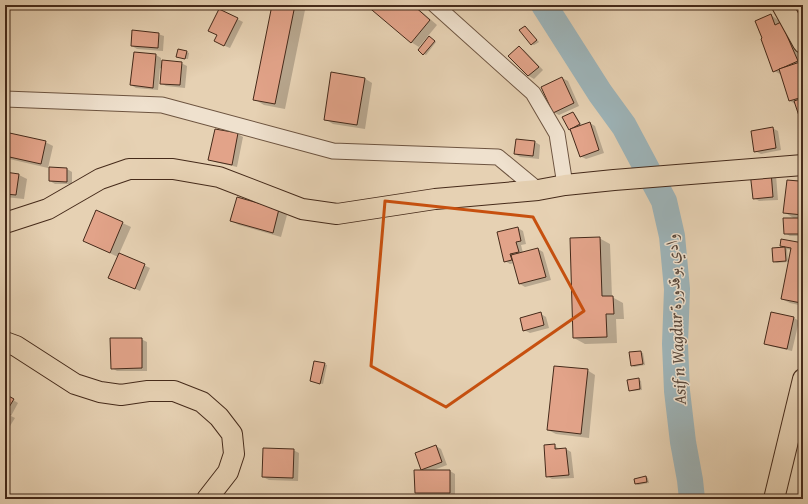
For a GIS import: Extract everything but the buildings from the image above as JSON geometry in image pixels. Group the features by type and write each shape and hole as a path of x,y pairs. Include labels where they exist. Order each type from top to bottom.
{"main road":[{"path":"782,5 803,43"},
{"path":"5,223 48,209 100,179 129,169 173,169 220,178 302,209 337,214 435,198 538,190 565,185 614,180 803,165"},
{"path":"5,342 16,346 75,384 100,392 121,395 148,391 174,391 202,402 219,417 232,434 234,454 228,472 207,499"},
{"path":"774,499 803,379"}],"street":[{"path":"435,5 533,93 557,134 565,185"},
{"path":"5,99 162,105 333,151 498,157 538,190"}],"highlighted area":[{"path":"385,201 533,217 584,311 446,407 371,366"}],"waterway":[{"name":"Asif n Wagdur وادي بوقدورة","path":"544,5 600,93 624,126 664,201 672,236 677,289 675,344 677,391 692,499"}]}
